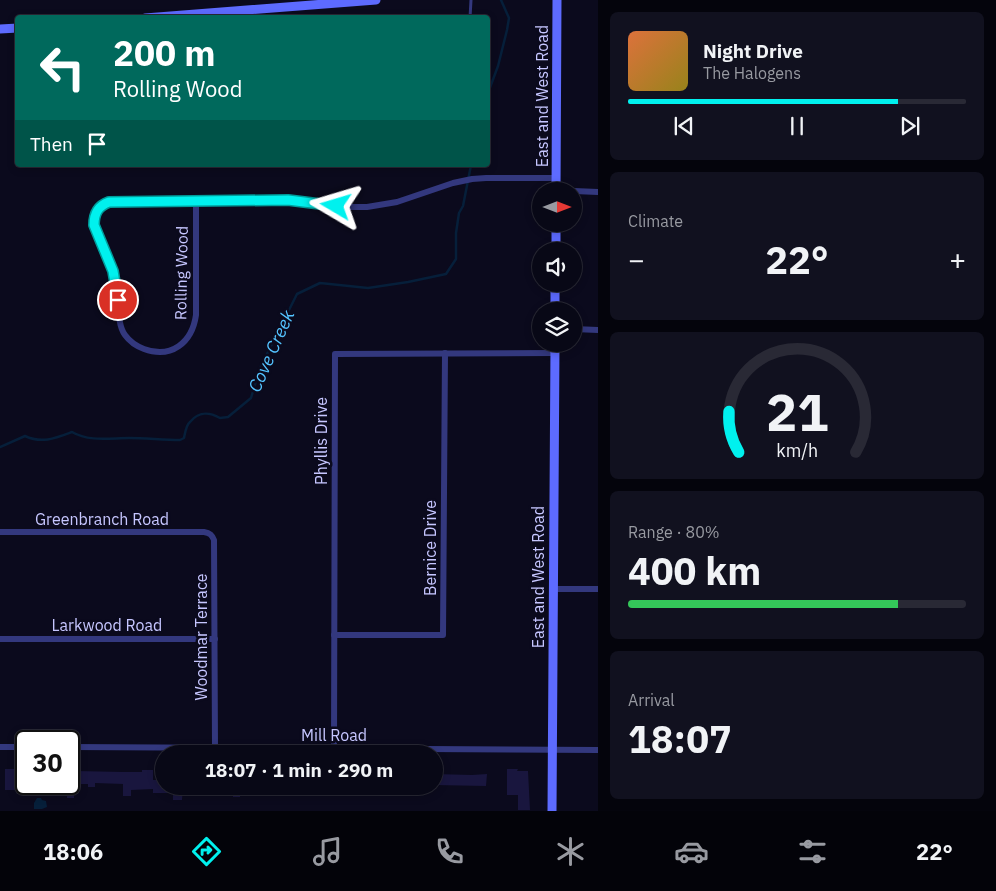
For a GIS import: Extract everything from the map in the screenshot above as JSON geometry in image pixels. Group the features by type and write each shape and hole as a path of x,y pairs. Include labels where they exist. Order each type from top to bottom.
{"street":[{"path":"184,15 376,0"},
{"name":"East and West Road","path":"556,182 558,0"},
{"path":"0,30 15,28"},
{"name":"Rolling Wood","path":"196,202 196,315 194,324 188,338 175,348 158,352 138,347 131,342 122,329 113,271 95,229 95,213 104,204 109,202 288,200 336,206 367,207 397,202 472,179 556,178"},
{"path":"582,191 598,192"},
{"path":"582,330 598,330"},
{"name":"Phyllis Drive","path":"334,745 334,354 445,353 532,349"},
{"name":"East and West Road","path":"552,811 555,352"},
{"name":"Bernice Drive","path":"334,635 443,635 445,353"},
{"name":"Greenbranch Road","path":"0,532 204,532"},
{"name":"Woodmar Terrace","path":"204,532 209,533 214,540 215,745"},
{"path":"553,589 598,589"},
{"name":"Larkwood Road","path":"0,639 215,638"},
{"path":"0,747 15,747"},
{"name":"Mill Road","path":"80,747 155,748"},
{"name":"Mill Road","path":"443,748 598,750"}],"lane":[{"path":"470,15 471,0"}],"water":[{"path":"37,798 46,801 47,807 34,809 34,803"}],"building":[{"path":"5,769 15,769 15,790 5,790"},
{"path":"507,769 528,771 530,810 518,810 518,795 507,795"},
{"path":"142,770 153,770 155,793 153,793 153,789 131,790 131,796 123,796 123,784 95,783 95,787 88,787 88,784 80,784 80,771 142,772"},
{"path":"443,774 487,774 486,786 443,785"},
{"path":"67,795 74,795 74,798 67,798"},
{"path":"173,795 182,795 182,800 173,800"}],"waterway":[{"name":"Cove Creek","path":"490,88 498,66 509,18 501,0"},
{"name":"Cove Creek","path":"0,447 25,436 43,440 72,432 92,438 180,440 184,438 186,429 193,418 201,414 220,418 228,417 251,398 260,368 297,294 320,283 368,288 446,274 456,259 456,233 459,213 463,206 471,167"}],"route":[{"path":"118,300 113,271 94,225 95,213 104,204 109,202 288,200 336,206"}]}
